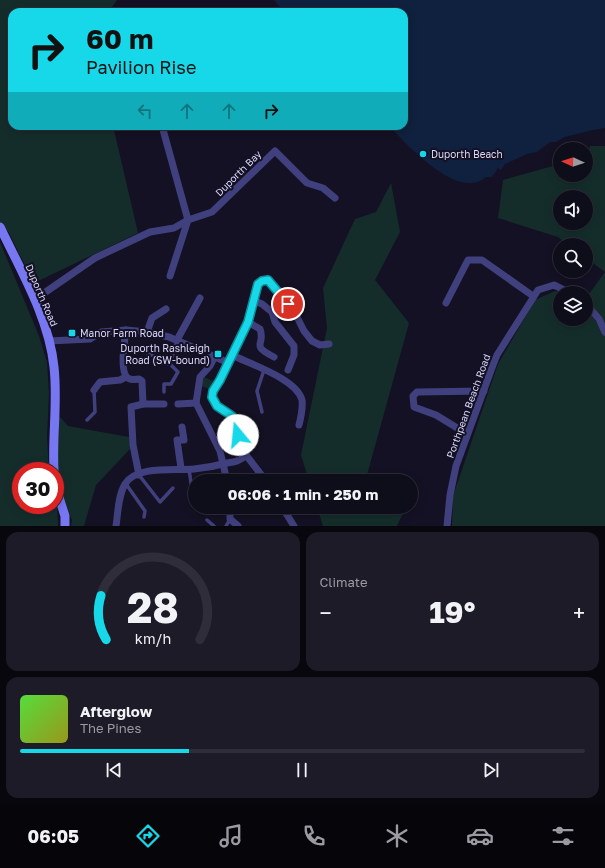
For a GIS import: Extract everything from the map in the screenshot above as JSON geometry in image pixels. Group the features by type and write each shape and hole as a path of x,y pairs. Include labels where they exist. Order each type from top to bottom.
{"street":[{"path":"163,130 188,220 170,276"},
{"name":"Duporth Bay","path":"34,300 95,258 150,232 174,228 188,220 212,212 275,150 307,183 323,188 335,198"},
{"name":"Duporth Road","path":"0,227 34,300 48,341 54,365 56,393 54,462"},
{"path":"446,303 468,260 475,259 482,260 533,296"},
{"path":"116,526 122,490 125,483 130,478 157,469 189,469 239,461 246,455 247,449 238,435 234,418 217,406 212,397 213,391 248,322 258,284 262,281 268,280 295,313 312,341 320,345 329,344"},
{"name":"Porthpean Beach Road","path":"447,526 453,480 467,434 497,355 538,290 554,285 556,286"},
{"path":"177,340 200,298"},
{"path":"255,300 272,312 275,322 294,346 294,355 288,370"},
{"path":"147,332 152,318 166,309"},
{"path":"593,313 605,332"},
{"path":"248,322 260,329 260,348 274,357"},
{"path":"48,341 90,339 101,332 126,330 147,332 177,340 229,362"},
{"path":"126,330 123,354 126,377"},
{"path":"232,354 292,385 300,394 302,406 299,425"},
{"path":"215,356 210,366 200,377 196,403 220,450 225,474"},
{"path":"94,390 100,382 120,380 126,377 130,379 140,379 142,381 143,404"},
{"path":"467,434 436,415 414,407 412,396 417,392 484,391"},
{"path":"178,404 196,403"},
{"path":"139,475 133,445 132,407 143,404 164,404"},
{"path":"181,468 177,440 184,440 182,427"},
{"path":"246,455 261,474"},
{"path":"64,513 65,526"},
{"path":"230,514 230,519 238,526"},
{"path":"286,514 294,526"}],"lane":[{"path":"170,364 177,340"},
{"path":"148,363 148,354 159,357 163,363 170,364 178,372 171,384 164,384 164,392"},
{"path":"262,412 256,391 264,370"},
{"path":"87,420 95,412 94,390"},
{"path":"189,469 190,474"},
{"path":"139,475 160,502 173,488"},
{"path":"125,483 145,511 144,517"},
{"path":"226,526 230,519"},
{"path":"207,520 214,526"}],"green space":[{"path":"0,0 117,0 111,8 8,8 8,130 114,130 138,233 34,283 8,231 0,229"},
{"path":"593,146 605,146 605,272 593,263 593,238 559,238 498,218 503,180 553,166 553,182 593,182"},
{"path":"391,183 400,232 375,280 409,323 367,474 307,474 301,455 327,328 323,288 355,219 376,212"},
{"path":"0,242 39,336 47,362 49,394 47,437 48,462 12,462 12,514 57,514 58,526 0,526"},
{"path":"605,272 605,332 593,314 593,288"},
{"path":"553,292 553,326 593,326 593,317 605,335 605,526 452,526 453,496 498,364 535,300"},
{"path":"204,377 213,381 209,389 201,386"},
{"path":"59,416 68,426 129,437 130,449 96,485 84,526 71,526 72,520 64,499 64,462 58,462"},
{"path":"319,514 403,514 397,526 323,526"}],"water":[{"path":"274,0 605,0 605,128 565,137 556,142 550,142 537,152 527,154 505,164 501,170 498,168 492,177 486,177 475,183 462,182 448,177 420,157 393,130 408,130 408,8 281,8"}],"place":[{"name":"Duporth Beach","path":"423,154"},
{"name":"Manor Farm Road","path":"72,333"},
{"name":"Duporth Rashleigh Road (SW-bound)","path":"218,354"}],"route":[{"path":"238,435 234,418 214,403 212,397 213,391 220,380 248,322 258,284 262,281 268,280 288,304"}]}
